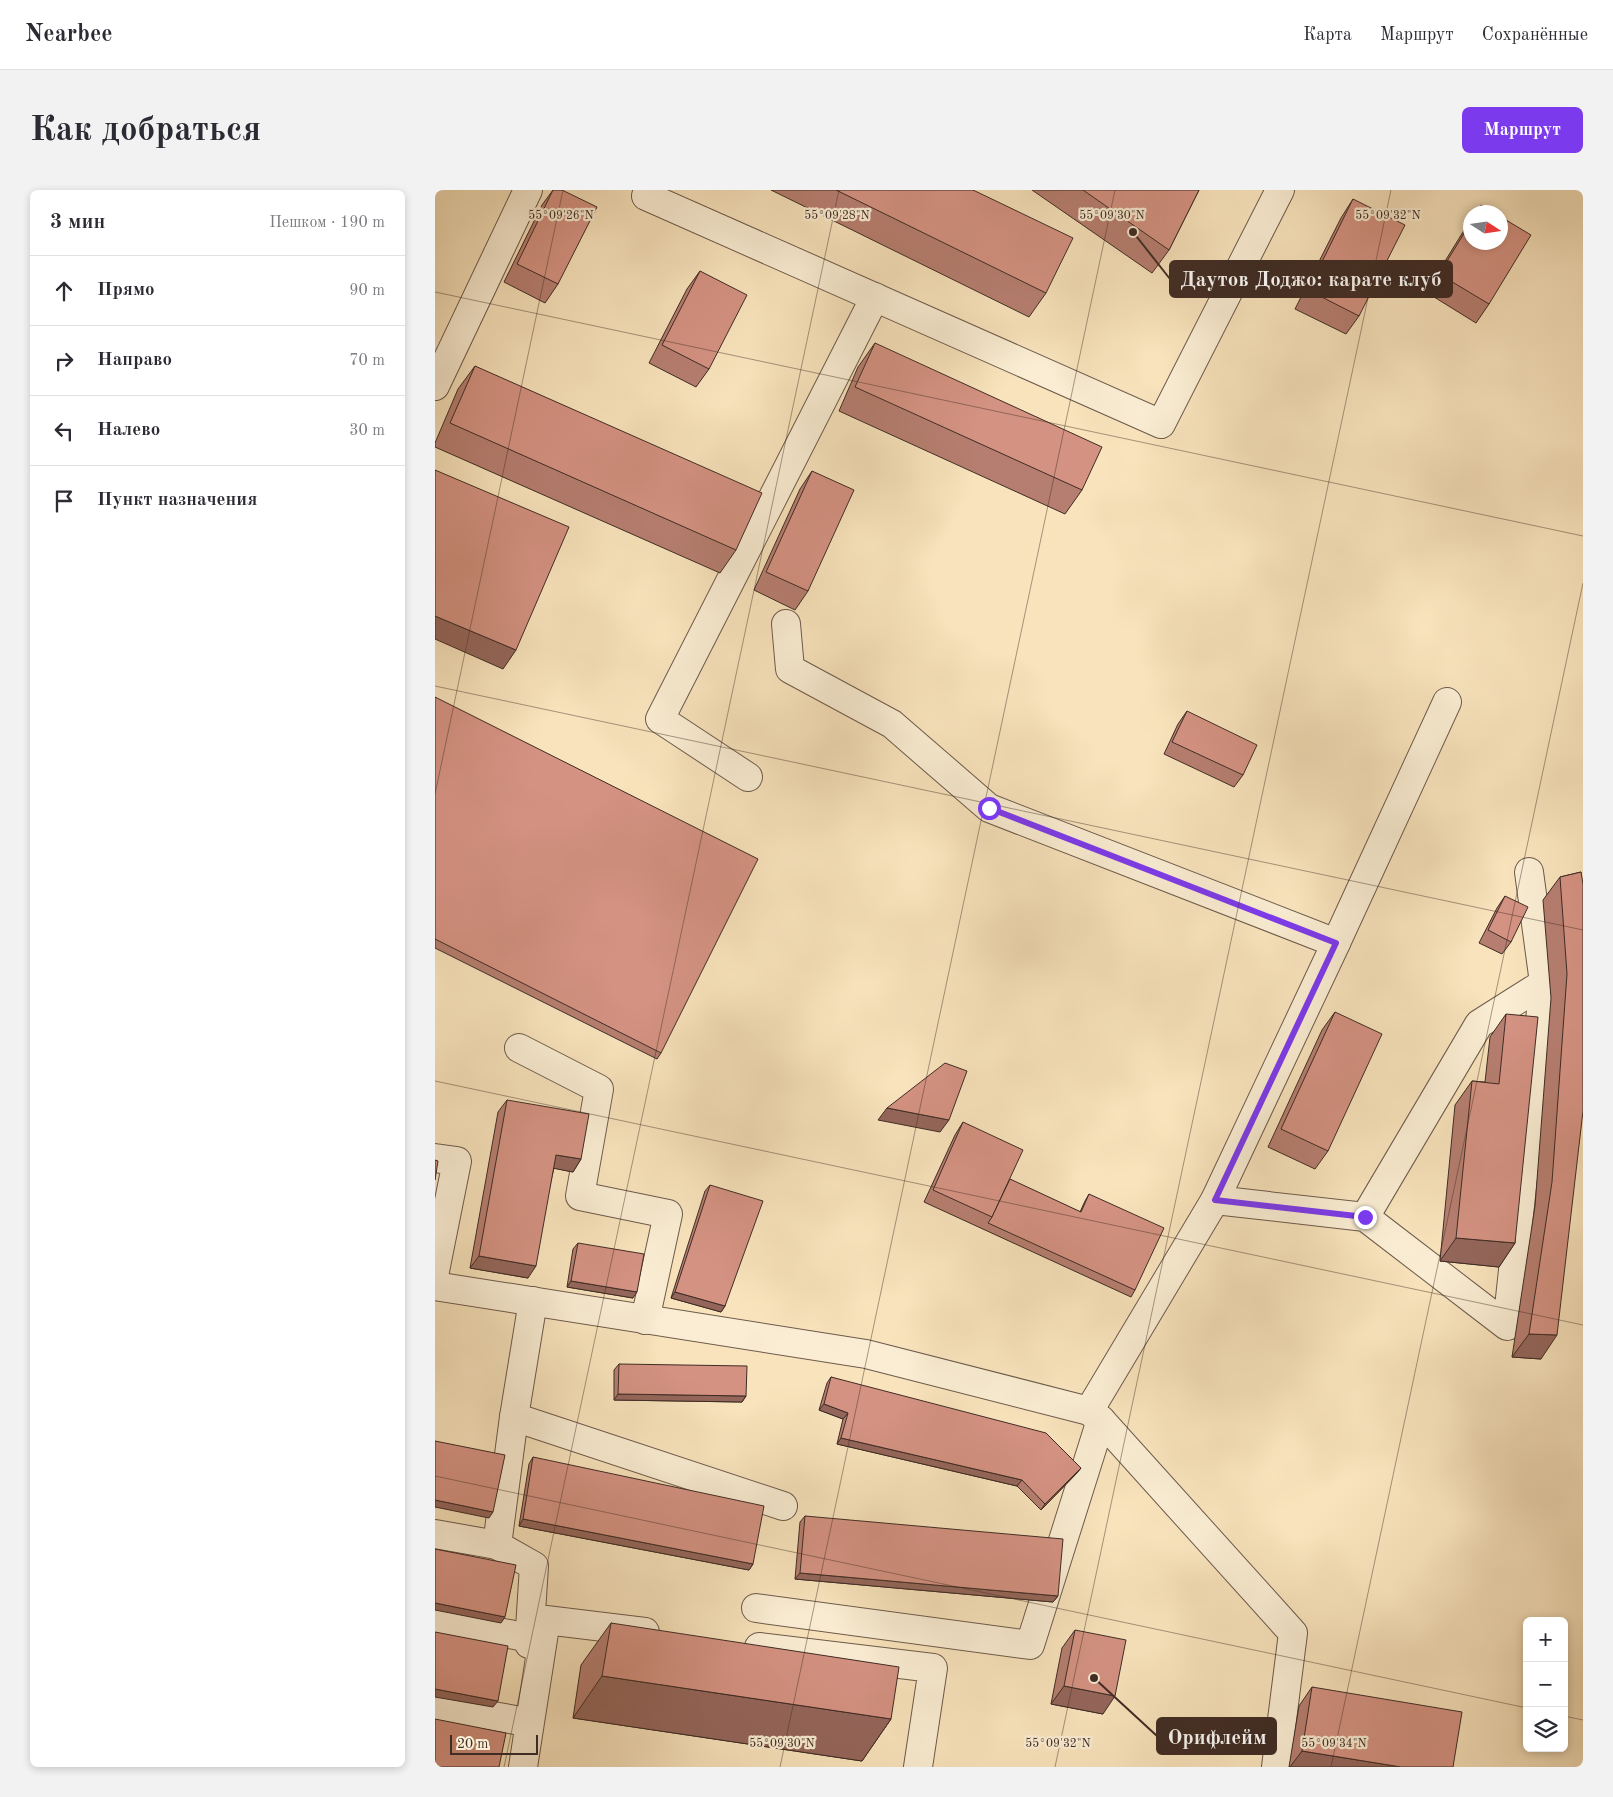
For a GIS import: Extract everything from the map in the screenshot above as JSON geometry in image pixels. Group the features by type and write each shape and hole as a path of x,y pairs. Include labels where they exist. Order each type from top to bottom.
{"lane":[{"path":"435,386 528,190"},
{"path":"648,190 647,196 1161,424 1280,190"},
{"path":"748,777 660,720 875,297"},
{"path":"786,624 790,669 892,724 989,808 1336,943"},
{"path":"756,1608 1030,1645 1095,1415 1215,1200 1447,702"},
{"path":"1215,1200 1365,1217 1507,1326 1544,983 1529,872"},
{"path":"1365,1217 1479,1024 1544,983"},
{"path":"519,1048 599,1089 580,1196 668,1214 645,1320"},
{"path":"435,1158 457,1161 435,1271"},
{"path":"435,1286 866,1354 1095,1415 1293,1633 1276,1767"},
{"path":"497,1545 514,1418 533,1301"},
{"path":"514,1418 783,1506"},
{"path":"435,1534 497,1545 534,1566 530,1638 515,1767"},
{"path":"435,1620 530,1638"},
{"path":"523,1767 546,1620 665,1635"},
{"path":"735,1643 933,1668 918,1767"},
{"path":"435,1706 521,1721"}],"building":[{"path":"553,190 562,190 597,207 558,284 517,264"},
{"path":"836,190 973,190 1073,238 1046,293"},
{"path":"1083,190 1199,190 1169,250"},
{"path":"1353,199 1405,225 1359,316 1308,290"},
{"path":"1508,221 1531,235 1489,304 1439,274 1463,235 1463,250 1508,250"},
{"path":"700,271 747,295 709,369 662,345"},
{"path":"875,343 1102,447 1082,490 855,387"},
{"path":"475,366 762,493 736,550 450,423"},
{"path":"435,470 569,527 516,650 435,616"},
{"path":"812,471 854,490 808,591 766,572"},
{"path":"435,697 758,859 661,1053 435,939"},
{"path":"1187,711 1257,745 1243,775 1172,742"},
{"path":"1581,872 1583,884 1583,1111 1557,1335 1529,1334 1552,1182 1567,974 1560,877"},
{"path":"1505,896 1528,907 1511,942 1488,930"},
{"path":"1335,1012 1382,1034 1328,1151 1281,1129"},
{"path":"1506,1014 1538,1017 1515,1243 1456,1238 1472,1081 1499,1084"},
{"path":"945,1063 967,1071 949,1120 887,1108"},
{"path":"507,1100 589,1114 581,1159 556,1155 536,1266 479,1256"},
{"path":"963,1122 1023,1150 992,1217 933,1190"},
{"path":"435,1160 438,1161 435,1180"},
{"path":"1010,1179 1081,1212 1089,1194 1164,1228 1135,1290 988,1223"},
{"path":"710,1185 763,1201 725,1306 675,1292"},
{"path":"578,1243 644,1254 637,1292 571,1281"},
{"path":"619,1364 747,1366 746,1396 618,1394"},
{"path":"831,1377 1046,1433 1081,1468 1045,1504 1022,1480 841,1438 848,1413 824,1404"},
{"path":"435,1441 505,1455 493,1512 435,1500"},
{"path":"533,1457 764,1506 753,1564 523,1519"},
{"path":"805,1516 1063,1539 1058,1596 800,1573"},
{"path":"435,1549 516,1565 505,1617 435,1603"},
{"path":"611,1623 899,1667 891,1719 602,1676"},
{"path":"1075,1630 1126,1640 1115,1696 1064,1686"},
{"path":"435,1632 508,1646 498,1701 435,1689"},
{"path":"1312,1687 1462,1712 1453,1767 1401,1767 1302,1751"},
{"path":"435,1719 506,1733 499,1767 435,1767"}],"place":[{"name":"Даутов Доджо: карате клуб","path":"1133,232"},
{"name":"Орифлейм","path":"1094,1678"}],"route":[{"path":"989,808 1336,943 1215,1200 1365,1217"}]}
